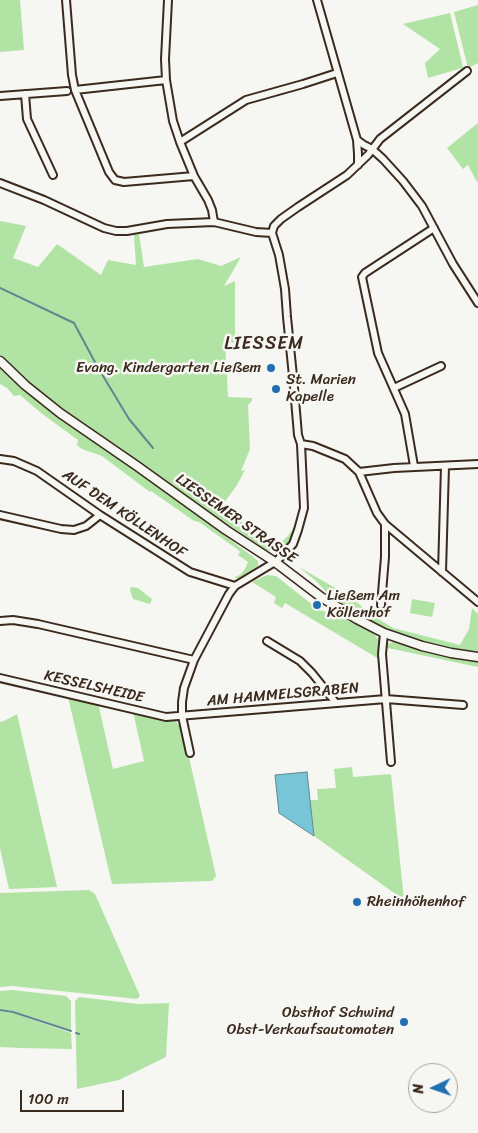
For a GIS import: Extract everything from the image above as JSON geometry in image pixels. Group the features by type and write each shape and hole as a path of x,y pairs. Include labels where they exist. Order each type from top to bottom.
{"street":[{"path":"66,0 75,90 109,172 116,180 124,182 194,176"},
{"path":"168,0 165,59 166,80 173,120 194,176 208,200 214,222"},
{"path":"317,0 356,140 358,165"},
{"path":"190,753 182,716 182,702 184,688 194,660 229,594 236,586 275,562 293,544 304,508 301,444 298,435 285,289 280,255 272,233 274,226 281,219 347,175 368,155 380,139 467,71"},
{"path":"180,142 246,100 337,73"},
{"path":"75,90 166,80"},
{"path":"0,96 67,91"},
{"path":"25,94 27,119 53,175"},
{"path":"356,140 372,149 403,181 422,206 453,264 478,303"},
{"path":"0,184 44,200 104,228 116,231 167,224 214,222 247,230 272,233"},
{"path":"414,466 405,414 378,353 362,277 434,228"},
{"name":"LIESSEMER STRASSE","path":"0,361 24,385 60,413 226,530 275,562 321,597 356,619 384,633 422,646 478,657"},
{"path":"394,388 441,366"},
{"path":"301,444 313,446 345,459 359,472 377,513 385,524 478,602"},
{"name":"AUF DEM KÖLLENHOF","path":"0,459 14,461 37,471 100,515 190,572 236,586"},
{"path":"359,472 414,466 478,464"},
{"path":"442,572 445,466"},
{"path":"0,515 61,529 74,530 86,526 100,515"},
{"path":"382,605 385,524"},
{"path":"0,621 13,620 38,624 194,660"},
{"path":"384,633 382,654 391,762"},
{"path":"267,640 300,660 336,703"},
{"name":"KESSELSHEIDE","path":"0,678 166,716 182,716"},
{"name":"AM HAMMELSGRABEN","path":"182,716 386,699 463,705"}],"green space":[{"path":"0,0 20,0 24,50 0,52"},
{"path":"478,5 478,63 468,68 454,12"},
{"path":"450,13 463,67 428,78 425,63 440,49 403,24"},
{"path":"478,123 477,182 468,165 463,169 447,148"},
{"path":"0,221 26,226 13,258 38,267 57,244 101,275 108,260 136,265 134,235 139,234 144,267 198,259 221,266 241,257 224,286 235,281 235,343 225,341 228,397 252,398 248,405 250,449 241,471 245,470 221,507 276,547 288,536 297,521 291,539 282,551 277,553 266,550 184,495 46,398 0,357"},
{"path":"0,368 26,392 252,556 258,561 258,566 239,578 235,578 245,569 248,562 238,555 240,552 237,549 199,522 194,521 150,492 102,456 82,449 77,445 78,440 20,395 14,396 7,388 0,384"},
{"path":"299,567 349,596 375,617 393,628 460,645 469,629 472,608 478,614 478,653 423,642 381,628 329,595"},
{"path":"267,575 276,576 319,610 337,614 374,634 378,639 379,659 285,603 282,608 274,603 276,597 252,582"},
{"path":"131,587 138,588 152,599 150,604 133,599"},
{"path":"412,599 435,603 432,617 410,613"},
{"path":"392,642 478,661 478,667 385,646"},
{"path":"68,697 98,703 113,769 144,761 133,711 175,721 181,727 216,876 212,881 112,884"},
{"path":"17,714 57,887 9,889 0,848 0,722"},
{"path":"352,767 353,777 391,774 404,900 314,836 310,800 318,800 317,789 336,788 334,769"},
{"path":"89,890 95,894 140,996 137,999 12,986 0,987 0,893"},
{"path":"12,990 66,996 71,1001 71,1030 13,1011 0,1009 0,991"},
{"path":"79,997 138,1004 169,1003 166,1057 119,1080 77,1089 75,1001"},
{"path":"0,1011 13,1013 71,1033 72,1049 0,1047"}],"water":[{"path":"307,772 314,836 279,813 275,775"}],"waterway":[{"path":"0,288 74,323 129,419 153,448"},
{"path":"0,1010 13,1012 71,1031"}],"place":[{"name":"Evang. Kindergarten Ließem","path":"271,368"},
{"name":"St. Marien Kapelle","path":"276,389"},
{"name":"Ließem Am Köllenhof","path":"317,605"},
{"name":"Rheinhöhenhof","path":"357,902"},
{"name":"Obsthof Schwind Obst-Verkaufsautomaten","path":"404,1022"}],"district":[{"name":"LIESSEM","path":"264,344"}]}
